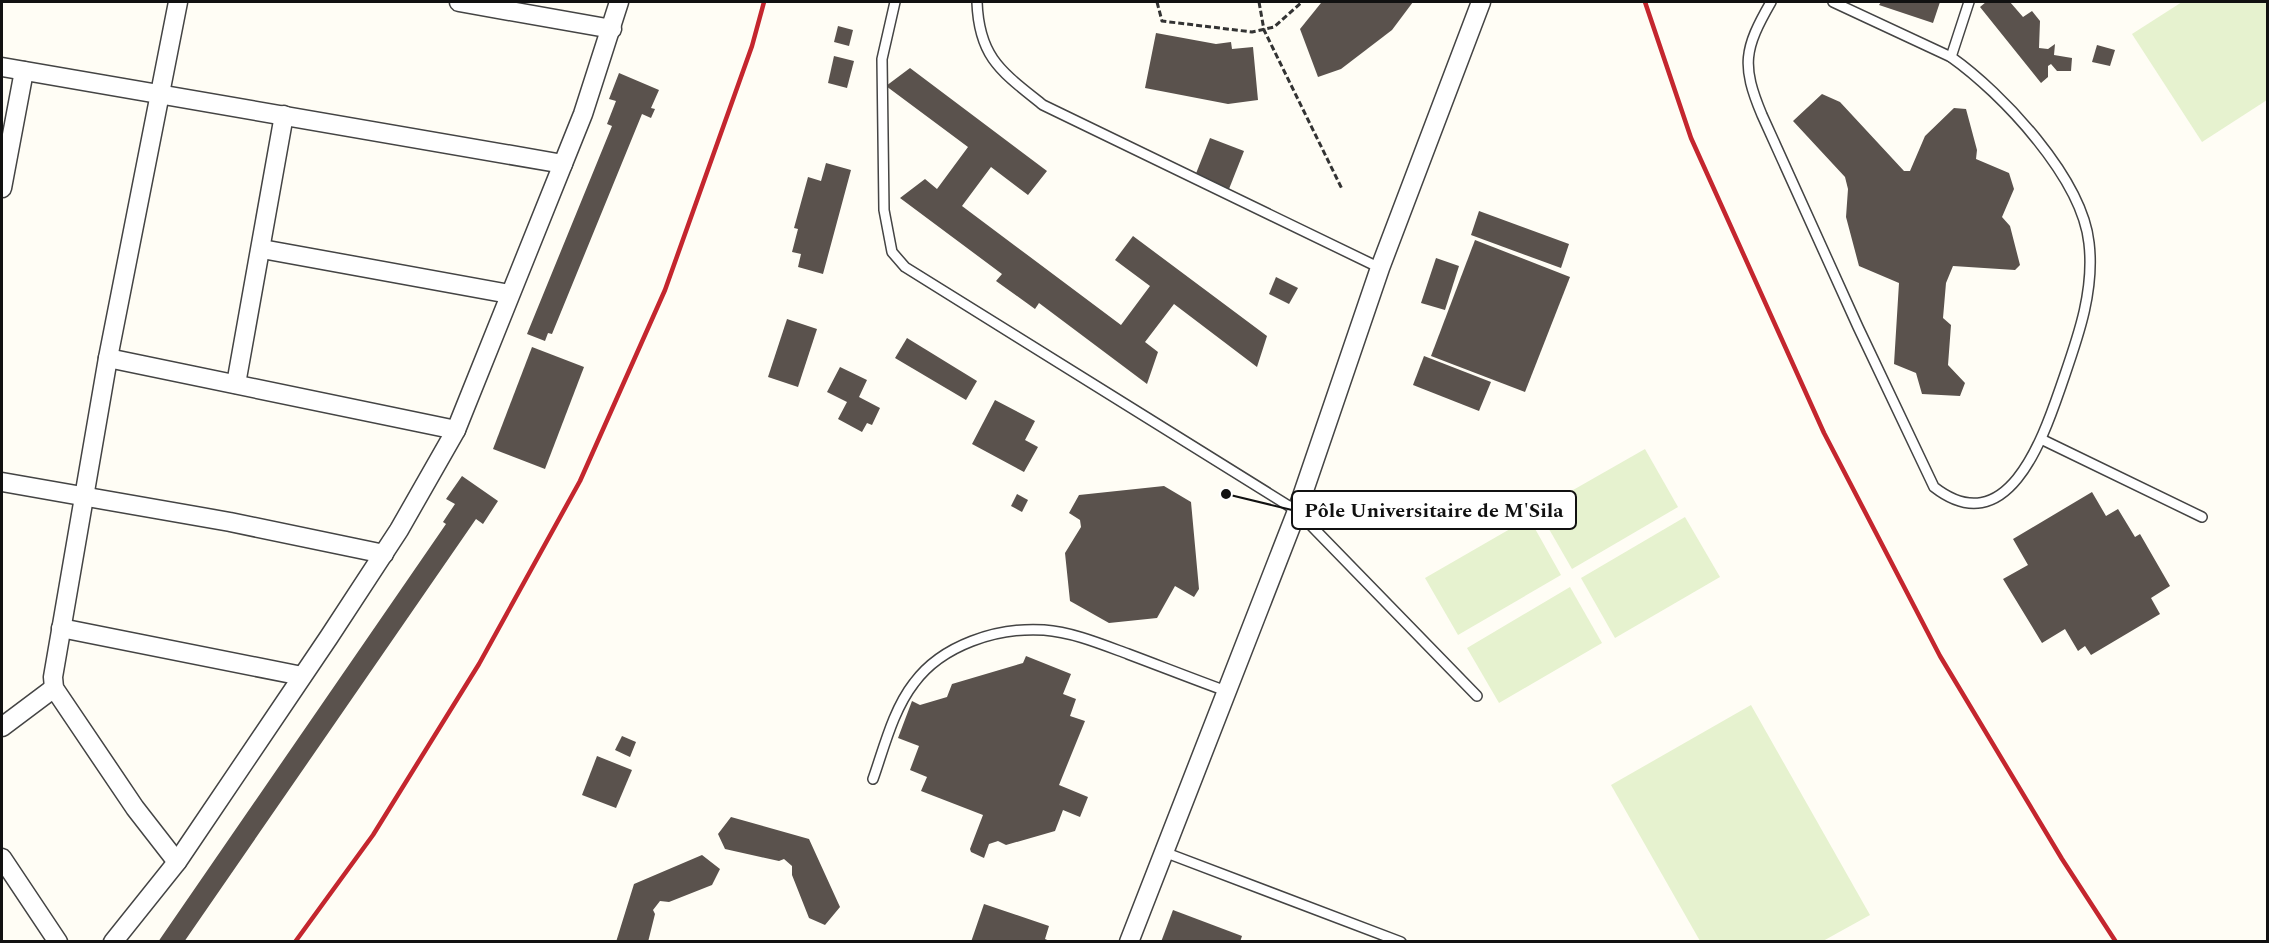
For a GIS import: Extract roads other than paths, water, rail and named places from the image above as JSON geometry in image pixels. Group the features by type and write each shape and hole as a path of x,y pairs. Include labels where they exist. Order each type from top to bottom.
{"street":[{"path":"177,862 135,808 54,688 54,664 108,358 178,2"},
{"path":"459,2 612,29"},
{"path":"113,942 177,862 384,554 456,430 583,114 619,2"},
{"path":"1129,942 1297,511 1380,268 1481,2"},
{"path":"2,67 563,164"},
{"path":"2,188 24,71"},
{"path":"236,384 262,249 284,115"},
{"path":"262,249 509,294"},
{"path":"108,358 456,430"},
{"path":"2,482 230,522 384,554"},
{"path":"61,628 302,676"},
{"path":"2,727 54,688"},
{"path":"2,858 58,942"}],"lane":[{"path":"895,2 882,59 884,210 892,252 905,267 1297,511 1477,696"},
{"path":"977,2 978,28 999,70 1043,105 1380,268"},
{"path":"1771,2 1751,42 1746,61 1749,84 1848,306 1934,487 1950,499 1965,504 1982,501 2002,493 2026,471 2043,440 2081,329 2089,282 2089,242 2075,196 2039,143 2015,114 1968,69 1951,57 1833,2"},
{"path":"1951,57 1969,2"},
{"path":"2043,440 2202,517"},
{"path":"873,779 896,715 912,685 929,664 953,649 985,638 1015,632 1045,630 1090,640 1226,691"},
{"path":"1164,852 1401,942"}],"railway":[{"path":"295,942 373,835 479,664 580,481 665,290 752,46 764,2"},
{"path":"1645,2 1691,138 1824,433 1940,656 2062,859 2116,942"}],"place":[{"name":"Pôle Universitaire de M'Sila","path":"1226,494"}]}
